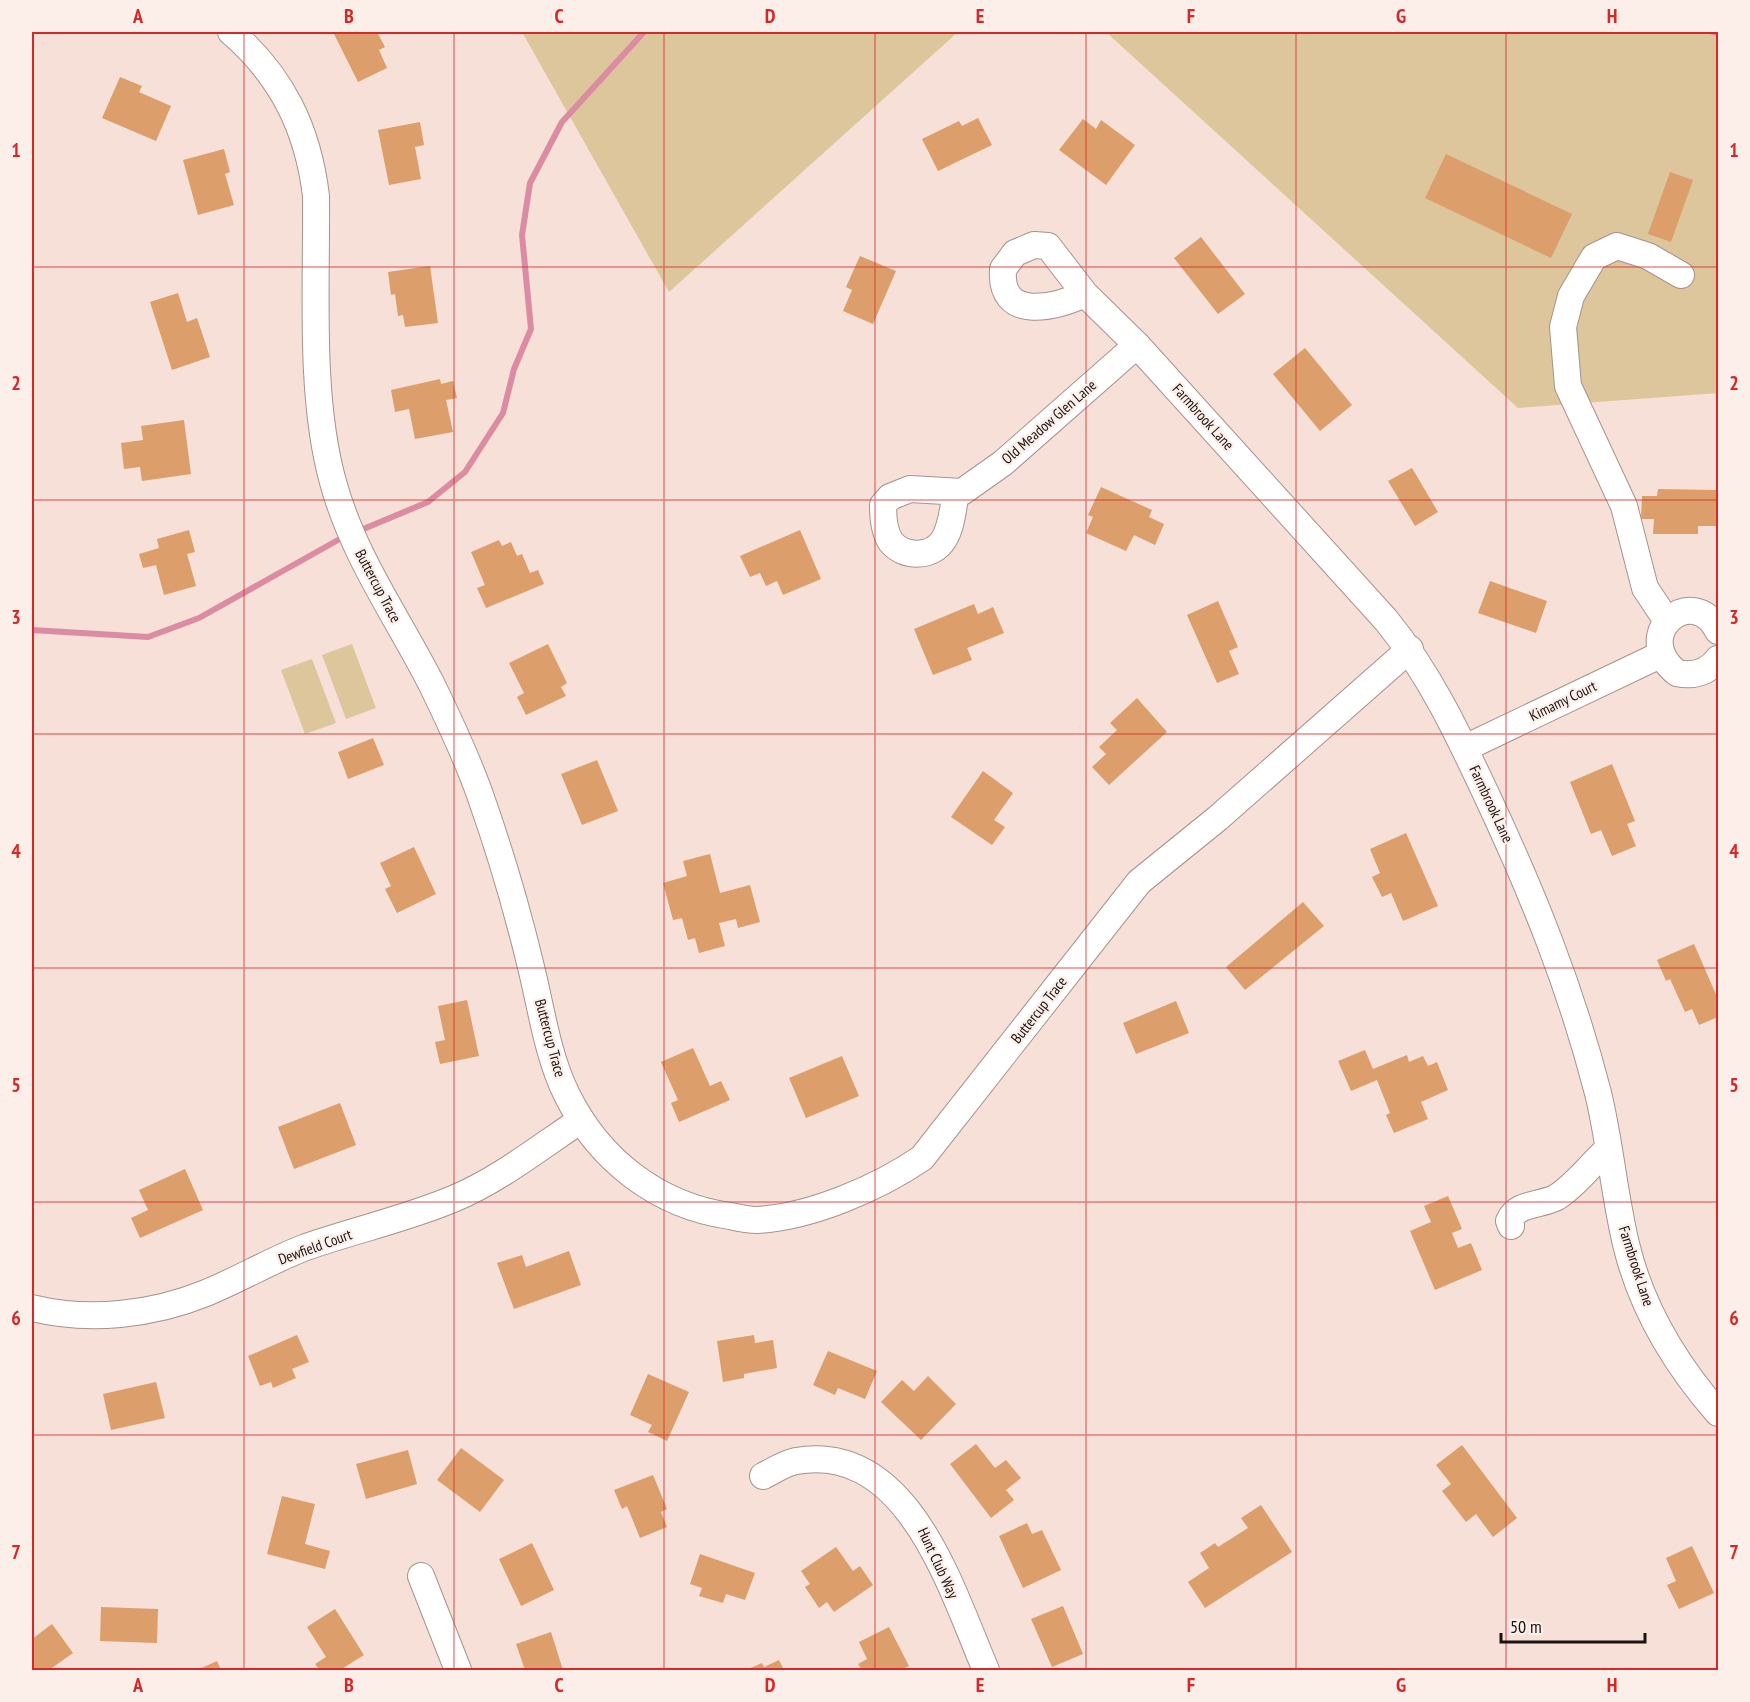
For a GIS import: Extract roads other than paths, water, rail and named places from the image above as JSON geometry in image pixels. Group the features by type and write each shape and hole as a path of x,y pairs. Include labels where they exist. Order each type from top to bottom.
{"street":[{"name":"Buttercup Trace","path":"231,32 252,50 274,76 292,106 312,165 316,196 319,401 333,484 360,556 432,686 478,789 515,900 555,1066 566,1094 581,1120 623,1168 655,1193 702,1212 755,1220 797,1214 890,1180 922,1158 1139,882 1218,818 1410,649"},
{"path":"1667,621 1645,588 1624,506 1569,386 1563,327 1571,296 1594,257 1617,246 1648,256 1681,275"},
{"name":"Farmbrook Lane","path":"1085,294 1137,345 1410,649 1436,691 1532,891 1567,983 1598,1094 1626,1244 1638,1283 1658,1328 1694,1386 1719,1413"},
{"name":"Old Meadow Glen Lane","path":"956,492 962,492 1003,463 1137,345"},
{"path":"1719,632 1713,620 1698,612 1684,611 1667,621 1661,628 1662,654 1671,668 1686,675 1701,673 1712,667 1719,659"},
{"name":"Kimamy Court","path":"1465,748 1662,654"},
{"name":"Dewfield Court","path":"32,1308 84,1316 132,1313 174,1304 305,1248 404,1218 456,1198 493,1178 581,1120"},
{"path":"1511,1226 1509,1221 1512,1215 1521,1208 1556,1198 1608,1149"},
{"name":"Hunt Club Way","path":"763,1476 795,1461 831,1460 865,1473 899,1498 918,1521 932,1546 986,1671"},
{"path":"421,1576 458,1671"}],"waterway":[{"path":"361,530 428,502 465,472 503,413 514,369 531,329 522,235 530,183 562,122 644,32"},
{"path":"1713,32 1718,33"},
{"path":"32,630 148,637 199,618 338,540"}]}
